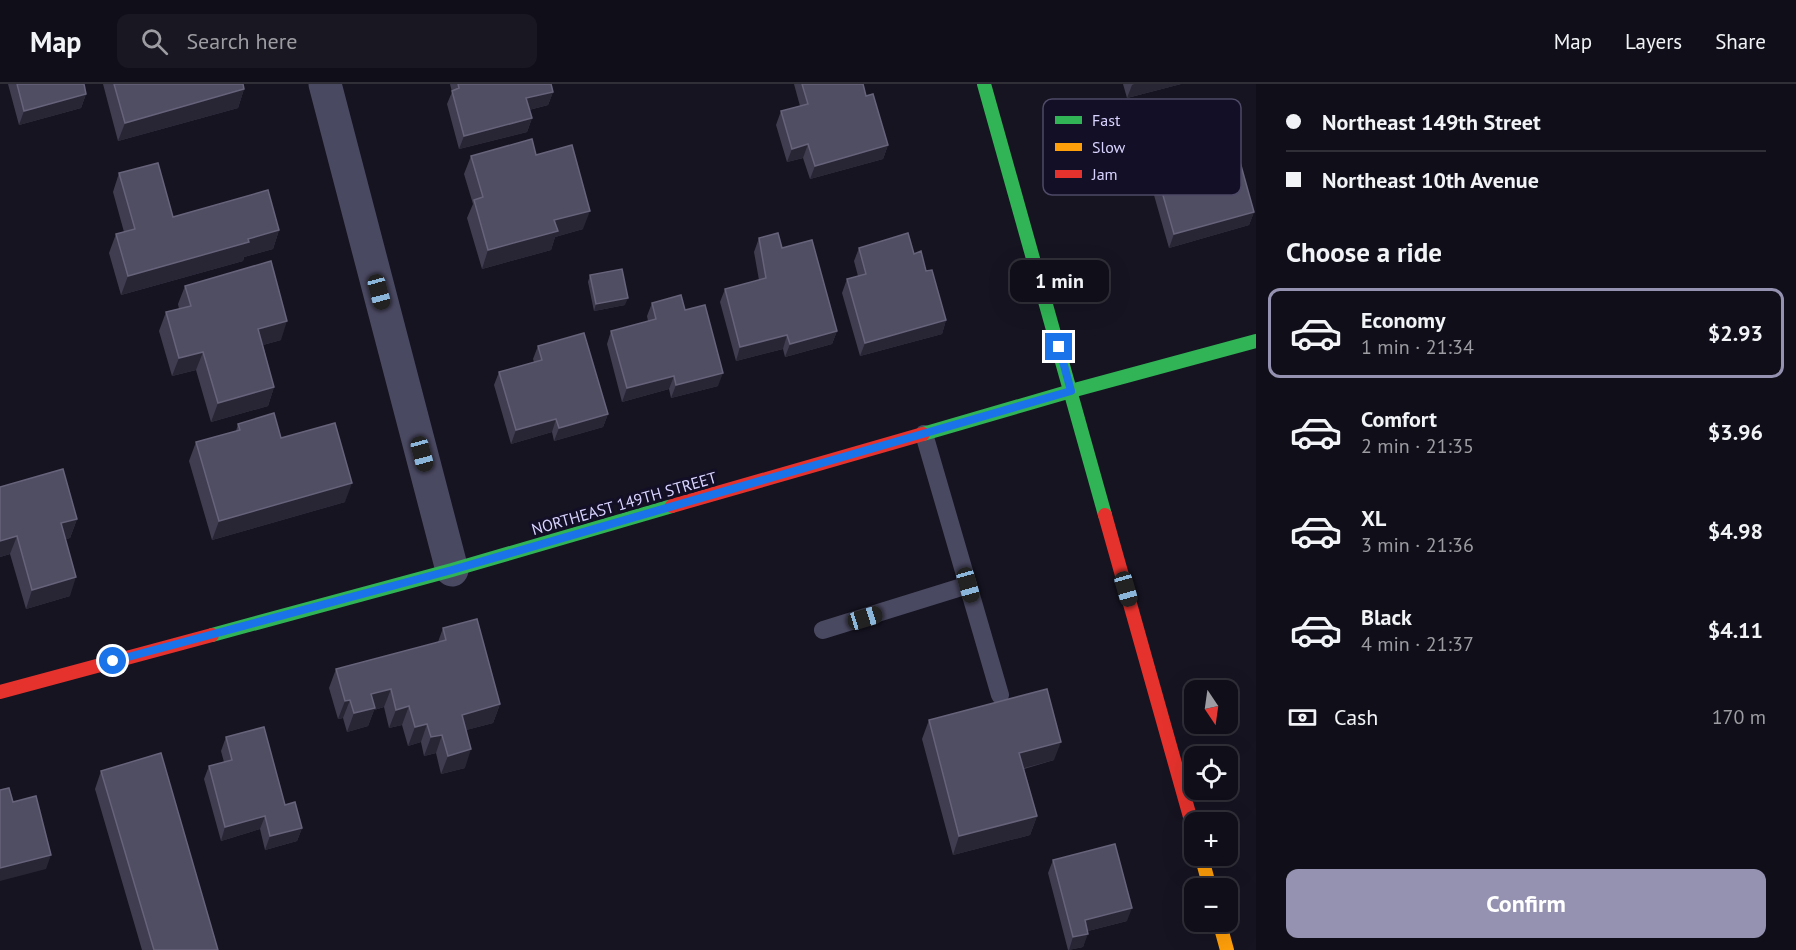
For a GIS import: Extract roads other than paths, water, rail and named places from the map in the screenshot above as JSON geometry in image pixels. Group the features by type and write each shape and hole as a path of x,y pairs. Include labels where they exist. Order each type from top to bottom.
{"street":[{"path":"325,84 452,570"},
{"path":"984,84 1189,812"},
{"name":"NORTHEAST 149TH STREET","path":"0,692 452,570 1071,391 1256,341"},
{"path":"1222,932 1227,950"}],"lane":[{"path":"924,434 1000,695"},
{"path":"823,630 968,585"}]}
